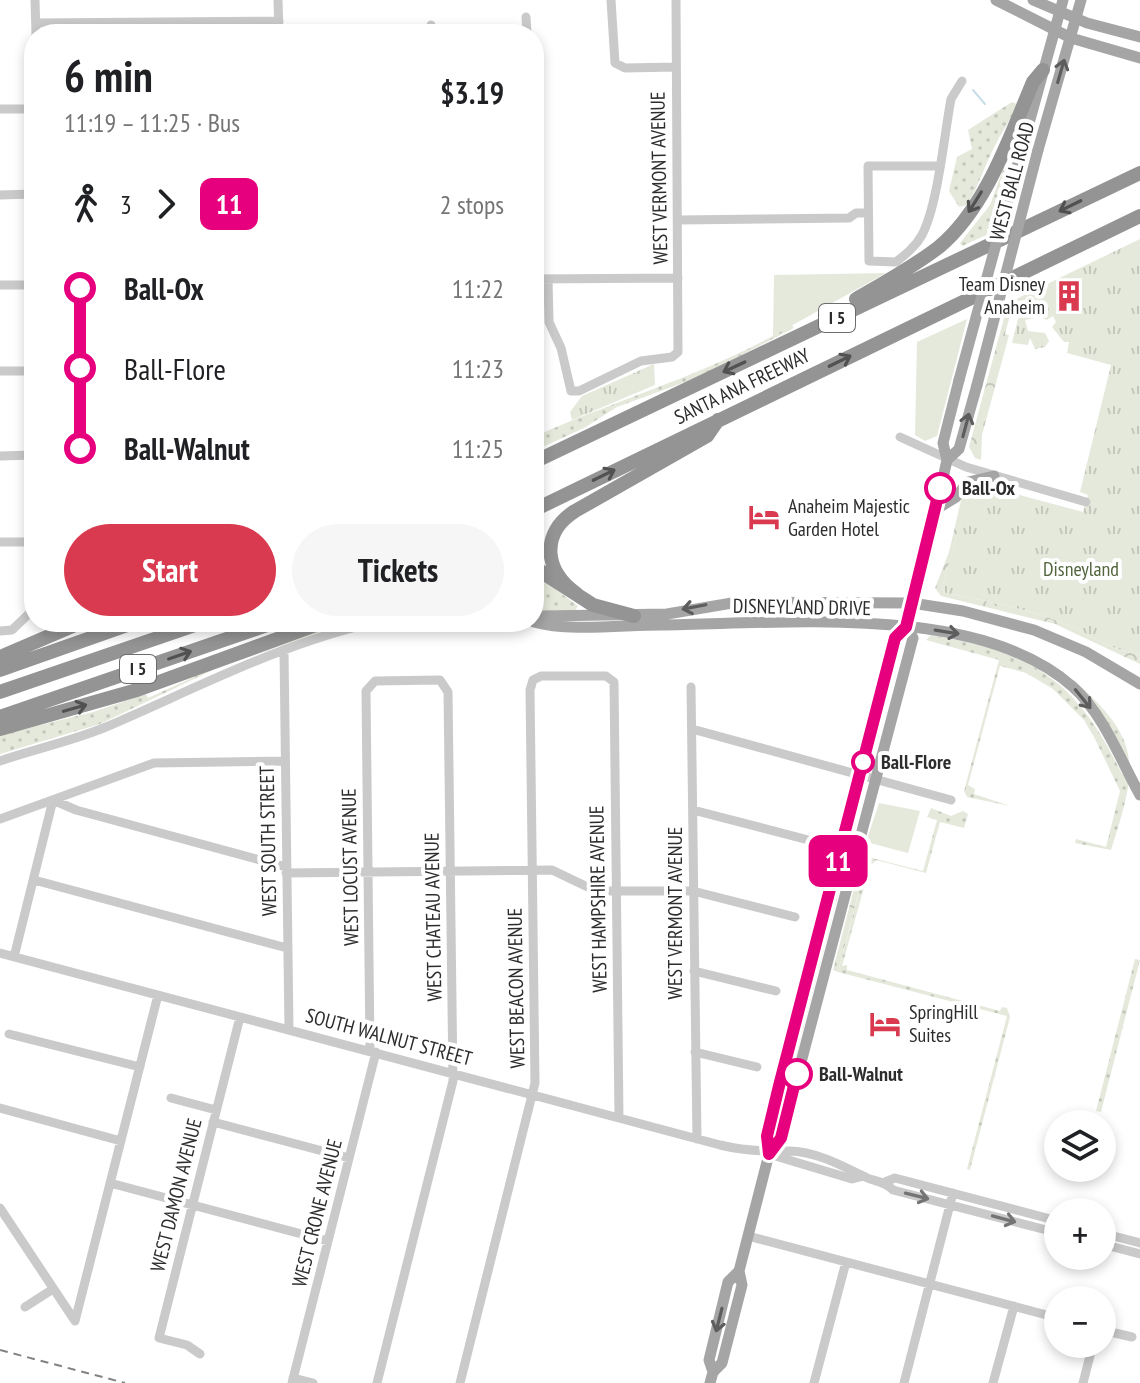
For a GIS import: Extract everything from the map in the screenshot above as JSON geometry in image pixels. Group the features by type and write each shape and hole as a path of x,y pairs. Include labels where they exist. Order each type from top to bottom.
{"highway":[{"path":"773,348 942,245 985,186 1033,82 1043,70"},
{"name":"SANTA ANA FREEWAY","path":"544,457 1140,173"},
{"name":"SANTA ANA FREEWAY","path":"544,505 1140,216"},
{"path":"1089,241 1114,238 1140,227"},
{"path":"577,594 558,577 551,563 549,547 558,525 575,511 707,436 719,419"},
{"path":"544,573 601,608 634,616"},
{"path":"0,657 59,632"},
{"name":"I 5","path":"0,670 108,632"},
{"path":"0,692 175,632"},
{"name":"I 5","path":"0,717 247,632"},
{"path":"0,729 137,690 296,632"}],"main road":[{"path":"996,0 1071,38 1140,58"},
{"path":"1033,0 1061,6 1076,19 1140,37"},
{"name":"WEST BALL ROAD","path":"947,460 959,449 1081,0"},
{"name":"WEST BALL ROAD","path":"711,1378 722,1363 739,1298 742,1285 739,1271 769,1154 767,1136 895,638 906,627 947,460 943,443 1061,6"},
{"path":"935,510 956,497 968,482 994,476"},
{"name":"DISNEYLAND DRIVE","path":"544,616 667,614 723,603 912,603 963,611 1034,630 1086,652 1140,684"},
{"name":"DISNEYLAND DRIVE","path":"544,621 906,627 1001,645 1051,670 1075,688 1093,711 1140,795"},
{"name":"WEST BALL ROAD","path":"769,1154 781,1138 913,638 906,627"}],"street":[{"path":"35,0 36,23 279,21 278,0"},
{"path":"611,0 615,63 625,68 676,67"},
{"name":"WEST VERMONT AVENUE","path":"548,279 549,322 561,348 567,395 646,359 676,354 676,0"},
{"path":"526,17 526,24"},
{"path":"939,166 868,166 869,262 896,262 909,252 926,225 939,166 954,90 962,81"},
{"path":"0,109 24,109"},
{"path":"0,195 24,194"},
{"path":"678,220 868,218"},
{"path":"544,279 678,278"},
{"path":"0,285 24,285"},
{"path":"0,371 24,371"},
{"path":"900,437 947,460 1066,497 1075,494 1086,502"},
{"path":"0,456 24,455"},
{"path":"0,542 24,542"},
{"path":"0,631 12,630 24,619"},
{"path":"0,761 101,729 194,686 284,651 344,632"},
{"name":"WEST SOUTH STREET","path":"284,651 289,1030"},
{"name":"WEST BEACON AVENUE","path":"460,1383 533,1094 530,690 533,680 541,676 606,676 613,679"},
{"name":"WEST HAMPSHIRE AVENUE","path":"613,679 619,1118"},
{"name":"WEST LOCUST AVENUE","path":"373,1052 366,693 369,684 407,680 445,683"},
{"name":"WEST CHATEAU AVENUE","path":"377,1383 452,1073 448,692 445,683"},
{"name":"WEST VERMONT AVENUE","path":"691,687 697,1139"},
{"path":"692,729 951,800"},
{"path":"0,819 154,763 285,761"},
{"path":"53,800 79,811 286,870 557,871 591,889 693,891 795,917"},
{"path":"14,957 53,800"},
{"path":"693,810 816,842"},
{"path":"34,880 287,948"},
{"name":"SOUTH WALNUT STREET","path":"0,953 697,1139 769,1154 852,1179 864,1176 885,1182"},
{"path":"694,971 776,991"},
{"path":"2,1216 75,1321 158,995"},
{"name":"WEST DAMON AVENUE","path":"200,1354 187,1345 159,1338 240,1017"},
{"path":"9,1034 140,1067"},
{"name":"WEST CRONE AVENUE","path":"293,1380 373,1052"},
{"path":"695,1052 757,1067"},
{"path":"171,1098 216,1110"},
{"path":"0,1108 121,1141"},
{"path":"213,1122 349,1158"},
{"path":"1044,1217 895,1178 885,1182 893,1190 1044,1229"},
{"path":"110,1183 328,1241"},
{"path":"904,1383 953,1193"},
{"path":"748,1236 1044,1314"},
{"path":"1116,1237 1140,1243"},
{"path":"1116,1248 1140,1254"},
{"path":"814,1383 846,1262"},
{"path":"25,1307 53,1289"},
{"path":"993,1383 1014,1306"},
{"path":"1116,1333 1132,1337"},
{"path":"1083,1383 1089,1358"},
{"path":"293,1380 313,1383"}],"green space":[{"path":"1012,102 1017,104 1015,109 972,197 967,205 959,207 949,191 957,157 972,149 968,130"},
{"path":"1005,164 1008,167 991,233 962,246 960,243 990,205"},
{"name":"Disneyland","path":"1140,239 1140,655 1047,617 946,593 942,588 968,496 980,488 1004,495 1005,491 1083,512 1088,495 1080,492 1111,365 1067,353 1069,342 1064,342 1052,327 1056,322 1053,316 1047,320 1040,317 1025,320 1028,331 1045,333 1049,341 1045,347 1035,349 1030,338 1028,345 1012,343 1021,307 1012,308 1010,302"},
{"path":"886,273 773,336 774,275"},
{"path":"1007,307 1012,308 1005,334 1009,335 982,435 981,460 975,458 969,447"},
{"path":"967,319 937,436 925,441 915,435 917,342"},
{"path":"792,325 794,328 699,377 617,407 584,428 544,446 544,433 697,372"},
{"path":"654,364 655,385 572,420 570,412 582,396"},
{"path":"974,486 980,488 968,497 942,588 946,593 1061,622 1109,645 1140,655 1140,664 1055,624 941,596 935,588 949,552 962,496"},
{"path":"544,580 578,606 575,611 544,611"},
{"path":"312,632 320,632 215,669 100,724 0,754 0,735 93,712 146,694 148,698 207,671"},
{"path":"931,635 967,642 1025,662 1069,693 1105,742 1122,774 1129,769 1127,794 1111,850 1075,843 1076,839 1106,847 1120,791 1084,720 1053,689 1026,673 1000,666 968,785 975,789 974,794 1010,806 967,797 964,791 999,660 926,640"},
{"path":"1074,680 1112,719 1122,737 1129,765 1072,682"},
{"path":"879,803 920,811 908,853 866,842"},
{"path":"931,808 951,816 963,811 968,814 964,828 940,822 926,873 876,860 870,866 842,966 847,965 847,970 1000,1011 1002,1007 1007,1008 1010,1017 970,1170 967,1169 1007,1016 838,972 868,857 923,871 937,820 927,817"},
{"path":"852,826 852,841 789,1084 789,1069"},
{"path":"864,850 869,852 838,972 833,970"},
{"path":"1135,959 1140,960 1102,1110 1096,1110"}],"waterway":[{"path":"973,90 985,104"}],"railway":[{"path":"0,1350 125,1383"}],"bus line":[{"name":"11","path":"797,1074 781,1138 769,1154 767,1136 779,1086 895,638 906,627 940,488"}],"place":[{"name":"Team Disney Anaheim","path":"1069,296"},
{"name":"Ball-Ox","path":"940,488"},
{"name":"Anaheim Majestic Garden Hotel","path":"764,517"},
{"name":"Ball-Flore","path":"863,762"},
{"name":"SpringHill Suites","path":"885,1024"},
{"name":"Ball-Walnut","path":"797,1074"}]}
